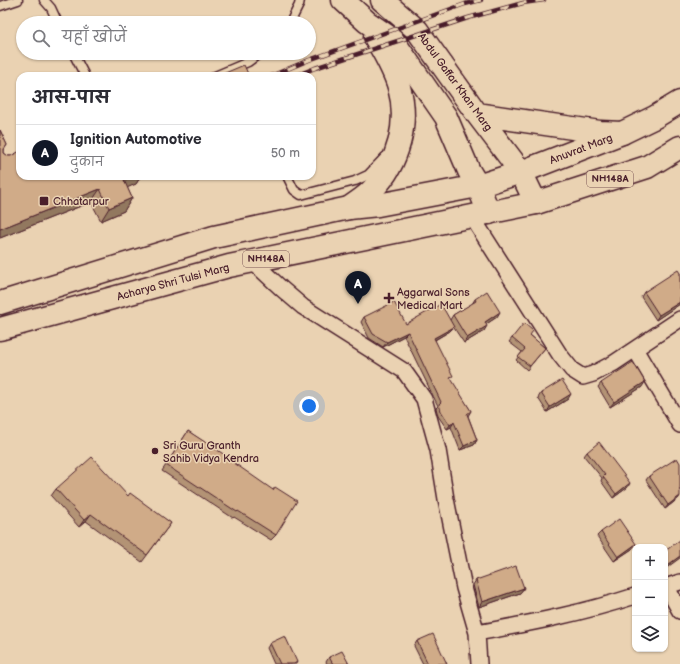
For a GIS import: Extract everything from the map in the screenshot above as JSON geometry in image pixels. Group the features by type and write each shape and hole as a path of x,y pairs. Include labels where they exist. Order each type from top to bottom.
{"main road":[{"path":"342,0 368,22 392,39 446,117 469,171 478,186 480,215"},
{"name":"Abdul Gaffar Khan Marg","path":"382,0 417,30 477,114 521,172 536,203"},
{"path":"349,208 373,189 392,163 398,149 403,118 399,87 388,60 368,22"},
{"name":"Anuvrat Marg","path":"478,186 521,172 622,133 655,117 680,102"},
{"path":"477,114 600,132 622,133"},
{"name":"NH148A","path":"536,203 647,167 680,147"},
{"path":"0,303 214,237 349,208 378,205 478,186"},
{"name":"Acharya Shri Tulsi Marg","path":"0,329 230,266 536,203"}],"street":[{"path":"480,215 560,355 572,370 583,377 593,374 614,362 680,319"},
{"path":"253,262 303,307 404,371 424,399 438,450 446,499 464,588 477,633 479,664"},
{"path":"635,349 680,425"},
{"path":"670,585 680,611"},
{"path":"477,633 545,621 632,597"}],"lane":[{"path":"0,6 18,0"},
{"path":"44,0 51,8 55,16"},
{"path":"294,16 299,6 300,0"},
{"path":"77,60 83,72"},
{"path":"224,72 251,60"},
{"path":"231,69 238,72"},
{"path":"288,180 294,190 301,195 355,181 368,175 377,166 401,134"}],"building":[{"path":"244,65 247,72 227,72"},
{"path":"0,130 7,145 4,149 4,153 8,156 16,153 16,180 124,180 132,198 109,208 100,189 0,229"},
{"path":"678,270 680,273 680,302 659,315 644,292"},
{"path":"487,291 500,312 485,322 487,326 467,338 453,315 476,301 475,299"},
{"path":"394,302 406,324 441,304 454,327 434,338 453,376 450,377 471,411 467,414 477,440 464,446 454,422 450,425 441,411 439,404 441,402 408,332 387,342 373,334 364,317"},
{"path":"524,323 533,331 530,335 545,348 530,366 518,357 525,349 512,338"},
{"path":"633,362 645,382 614,402 601,383"},
{"path":"562,380 571,394 550,407 541,393"},
{"path":"188,431 228,457 227,458 273,490 275,487 297,501 276,535 238,511 237,512 166,465"},
{"path":"599,442 630,483 616,494 603,477 605,475 587,452"},
{"path":"92,457 128,496 130,493 171,523 147,555 91,514 84,520 56,489"},
{"path":"677,458 680,463 680,496 668,505 649,476"},
{"path":"619,519 636,544 632,544 632,547 618,557 601,532"},
{"path":"680,540 680,556 668,565 668,549"},
{"path":"516,566 524,588 482,602 476,580"},
{"path":"433,634 447,664 428,664 417,641"},
{"path":"285,636 297,662 294,664 280,664 270,643"},
{"path":"342,651 349,664 333,664 329,657"}],"railway":[{"path":"316,57 465,4 481,0"},
{"path":"305,72 468,18 523,3 544,0"},
{"path":"280,72 309,60"}],"place":[{"name":"Chhatarpur","path":"44,201"},
{"name":"Aggarwal Sons Medical Mart","path":"389,298"},
{"name":"Ignition Automotive","path":"358,304"},
{"name":"Sri Guru Granth Sahib Vidya Kendra","path":"155,451"}]}
